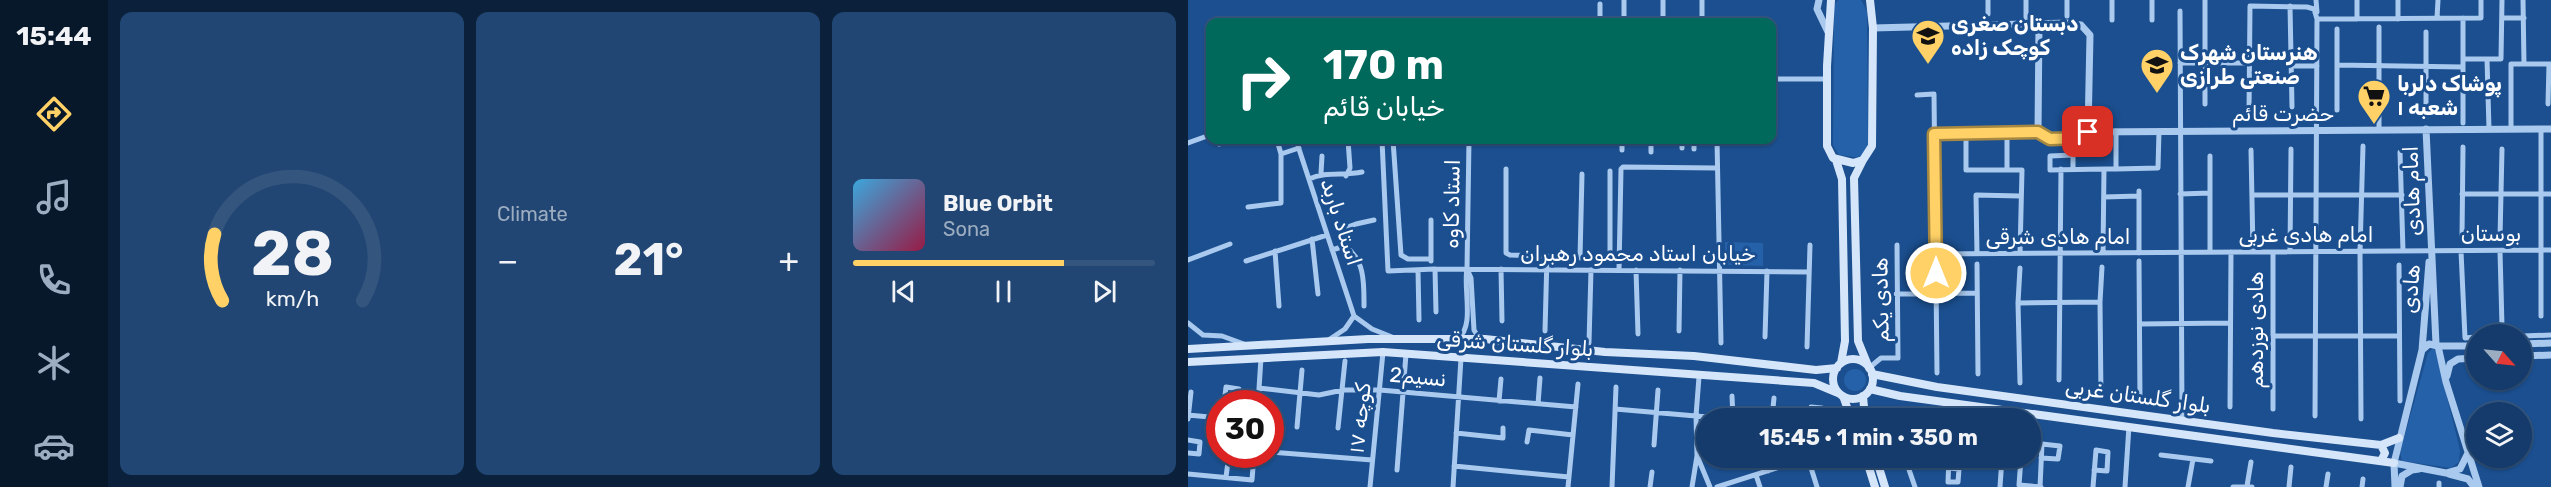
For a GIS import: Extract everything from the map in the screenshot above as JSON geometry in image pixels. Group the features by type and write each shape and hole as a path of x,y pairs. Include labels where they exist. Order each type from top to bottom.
{"main road":[{"path":"1831,0 1828,32 1827,146 1836,160 1842,179 1845,341 1833,381 1847,408"},
{"path":"1841,394 1853,399 1863,396 1870,389 1871,371 1858,341 1854,178 1872,147 1873,27 1870,0"},
{"path":"1836,160 1853,163 1863,160"},
{"name":"بلوار گلستان شرقی","path":"1188,349 1368,339 1485,339 1605,352 1694,356 1815,370 1839,366"},
{"name":"بلوار گلستان شرقی","path":"1188,362 1383,352 1814,383 1841,394"},
{"path":"1602,369 1605,352"},
{"path":"1839,366 1856,360 1871,371"},
{"path":"1814,383 1818,377 1815,370"},
{"name":"بلوار گلستان غربی","path":"1871,371 1903,381 2262,432 2382,445 2400,438"},
{"path":"1900,396 1896,387 1903,381"},
{"name":"بلوار گلستان غربی","path":"1870,389 1971,408"},
{"path":"1863,396 1864,408"},
{"name":"بلوار گلستان غربی","path":"2041,417 2130,426 2394,463"},
{"path":"2381,461 2385,453 2382,445"},
{"path":"1869,468 1875,487"},
{"path":"1879,468 1885,487"}],"street":[{"path":"1624,0 1624,18"},
{"path":"1663,0 1663,18"},
{"path":"1702,0 1702,18"},
{"path":"1819,0 1817,9 1828,32"},
{"path":"1988,0 1988,14"},
{"path":"2026,0 2026,24"},
{"path":"2067,0 2067,16"},
{"path":"2112,0 2112,20"},
{"path":"2152,0 2152,20"},
{"path":"2205,0 2205,104"},
{"path":"2315,416 2316,0"},
{"path":"2357,0 2357,19"},
{"path":"2398,0 2398,19"},
{"path":"2438,0 2438,18"},
{"path":"2249,113 2250,6 2272,3 2307,7 2317,16 2357,19 2481,18 2481,0"},
{"path":"2463,59 2501,59 2502,0"},
{"path":"2523,0 2524,64"},
{"path":"1600,4 1600,18"},
{"path":"2290,6 2292,107"},
{"path":"2180,11 2182,420"},
{"path":"2463,18 2463,123"},
{"path":"2502,18 2524,18"},
{"path":"1934,134 2038,132 2039,24"},
{"path":"1873,27 2081,25 2090,34 2088,132"},
{"path":"2379,27 2379,130"},
{"path":"2337,29 2337,110"},
{"path":"2426,32 2426,117"},
{"path":"2487,59 2489,129"},
{"path":"2180,63 2249,63"},
{"path":"2511,129 2511,64 2550,64 2548,104"},
{"path":"2337,65 2463,67"},
{"path":"2291,66 2317,66"},
{"path":"1776,79 1827,79"},
{"path":"1917,94 1934,94 1937,373"},
{"name":"امام هادی","path":"2426,129 2431,251"},
{"path":"2541,129 2541,316"},
{"name":"حضرت قائم","path":"2038,132 2050,139 2081,138 2088,132 2116,131 2551,129"},
{"path":"2116,131 2116,169"},
{"path":"2073,169 2073,155 2050,156 2050,170 2158,168 2159,131"},
{"path":"2007,133 2007,170"},
{"path":"1966,134 1966,170 2022,170 2020,253"},
{"path":"1188,143 1206,136"},
{"path":"1248,207 1281,203 1281,154 1278,144"},
{"name":"استاد باربد","path":"1298,144 1354,316"},
{"path":"1346,176 1350,168 1348,144"},
{"name":"خیابان استاد محمود رهبران","path":"1382,144 1388,271 1501,269 1809,272"},
{"path":"1393,144 1401,255 1408,259 1431,260"},
{"name":"استاد کاوه","path":"1457,339 1465,332 1467,321 1465,279 1469,144"},
{"path":"1622,144 1622,150"},
{"path":"1651,144 1651,152"},
{"path":"1717,144 1721,343"},
{"path":"2361,419 2360,194 2363,146"},
{"path":"2462,237 2463,147"},
{"path":"1281,154 1299,148"},
{"path":"2290,252 2291,149"},
{"path":"2500,238 2502,149"},
{"path":"2251,150 2253,252"},
{"path":"2400,152 2403,251"},
{"path":"1321,173 1322,156"},
{"path":"2210,156 2210,252"},
{"path":"1619,270 1621,169 1623,167 1716,168"},
{"path":"1506,169 1506,253 1580,258 1610,258 1610,171"},
{"path":"2059,380 2061,169"},
{"path":"2103,253 2104,169"},
{"path":"1309,179 1321,173 1346,176 1362,172"},
{"path":"1580,258 1582,174"},
{"path":"2104,197 2139,194 2139,253"},
{"path":"2180,194 2210,194"},
{"path":"2462,194 2551,194"},
{"path":"1977,254 1976,195 2020,196"},
{"path":"2252,195 2402,195"},
{"path":"1364,306 1364,280 1359,271 1359,262 1355,254 1345,246 1342,229 1374,220"},
{"path":"1431,220 1431,260 1436,312"},
{"path":"1246,261 1327,235"},
{"path":"1312,239 1318,294"},
{"path":"1188,260 1230,244"},
{"path":"1807,347 1810,245"},
{"name":"هادی یکم","path":"1871,371 1881,358 1898,358 1897,245"},
{"path":"1332,250 1345,246"},
{"name":"بوستان","path":"2431,251 2551,250"},
{"path":"1275,251 1279,306"},
{"name":"امام هادی غربی","path":"2181,252 2431,251"},
{"name":"هادی","path":"2431,251 2437,345 2446,382 2466,442"},
{"name":"هادی","path":"2395,487 2394,463 2422,350 2431,251"},
{"path":"2462,251 2466,338"},
{"path":"2500,251 2502,324"},
{"name":"امام هادی شرقی","path":"1935,254 2181,252"},
{"path":"2230,407 2231,252"},
{"name":"هادی نوزدهم","path":"2273,252 2273,409"},
{"path":"1545,331 1547,256"},
{"path":"2139,261 2140,403"},
{"path":"1977,264 1978,374"},
{"path":"2399,265 2400,401"},
{"path":"2101,397 2102,267"},
{"path":"2020,268 2018,303 2020,383"},
{"name":"استاد کاوه","path":"1467,269 1471,278 1474,330 1477,335 1485,339"},
{"path":"1501,269 1502,321"},
{"path":"1418,270 1419,320"},
{"path":"1589,343 1591,270"},
{"path":"1636,270 1638,334"},
{"path":"1679,331 1680,270"},
{"path":"1765,338 1767,271"},
{"path":"1896,294 1977,292"},
{"path":"2018,303 2100,302"},
{"path":"1327,341 1345,328 1354,316 1372,329 1398,340"},
{"path":"1188,323 1203,335 1222,336 1249,345"},
{"path":"2140,324 2229,323"},
{"path":"2532,335 2551,334"},
{"path":"2273,336 2399,336"},
{"path":"2532,344 2551,343"},
{"path":"2422,350 2429,344 2454,348 2466,347"},
{"path":"2454,348 2451,349 2449,355 2458,359 2466,359"},
{"name":"کوچه ۱۷","path":"1370,487 1383,352"},
{"path":"1397,470 1406,354"},
{"path":"2532,356 2551,355"},
{"path":"1259,388 1261,358"},
{"path":"1453,487 1461,358"},
{"path":"2446,382 2450,364 2458,359"},
{"path":"1338,428 1345,361"},
{"path":"1297,427 1302,370"},
{"path":"1697,408 1699,376"},
{"path":"1538,404 1540,378"},
{"path":"1499,401 1501,379"},
{"path":"1568,487 1578,384"},
{"path":"1226,390 1226,387 1239,389"},
{"path":"1612,487 1616,387"},
{"name":"نسیم2","path":"1259,388 1319,395 1343,390 1380,390 1576,408"},
{"path":"1654,445 1658,390"},
{"path":"1191,392 1188,417 1206,418"},
{"path":"1732,396 1733,408"},
{"path":"1773,408 1774,398"},
{"path":"1811,407 1822,408"},
{"path":"1615,409 1696,416"},
{"path":"2125,487 2130,426"},
{"path":"1456,433 1503,438 1503,428"},
{"path":"1527,442 1529,430 1573,435"},
{"path":"1188,440 1200,442 1199,453 1188,453"},
{"path":"2042,444 2060,446 2058,459 2041,458 2042,444"},
{"path":"2093,487 2094,470 2096,450 2108,452 2107,471 2094,470"},
{"path":"1284,453 1372,460"},
{"path":"2161,455 2211,461"},
{"path":"2446,473 2460,469 2466,457"},
{"path":"2188,487 2193,459"},
{"path":"2381,461 2389,466 2394,476"},
{"path":"1692,487 1696,462"},
{"path":"2247,486 2251,462"},
{"path":"2394,463 2468,479 2474,487"},
{"path":"1454,466 1569,477"},
{"path":"2289,487 2291,467"},
{"path":"1226,477 1227,468"},
{"path":"1253,468 1252,480 1256,487"},
{"path":"1702,468 1710,487"},
{"path":"1717,487 1777,468"},
{"path":"1811,468 1817,487"},
{"path":"1908,468 1915,487"},
{"path":"1949,468 1959,469 1958,482 1948,482 1949,468"},
{"path":"2000,487 2001,468"},
{"path":"2020,468 2019,485 2041,487 2041,468"},
{"name":"هادی","path":"2474,468 2479,487"},
{"path":"2400,487 2400,480 2407,472 2430,469"},
{"path":"1650,487 1652,472"},
{"path":"1188,474 1252,480"},
{"path":"2326,487 2328,474"},
{"path":"1756,475 1760,487"},
{"path":"2362,487 2363,479"},
{"path":"2232,487 2252,487"}],"shaded area":[{"path":"1838,0 1861,0 1867,11 1868,151 1861,158 1839,155 1833,145 1834,5"},
{"path":"1725,242 1763,243 1763,266 1725,265"},
{"path":"2433,348 2460,450 2459,462 2451,468 2402,461 2400,452 2428,353"},
{"path":"1855,369 1863,372 1866,380 1863,388 1855,391 1847,388 1844,380 1847,372"}],"place":[{"name":"دبستان صغری کوچک زاده","path":"1928,65"},
{"name":"هنرستان شهرک صنعتی طرازی","path":"2157,94"},
{"name":"پوشاک دلربا شعبه ۱","path":"2374,125"}],"route":[{"path":"1936,273 1934,134 2038,132 2050,139 2081,138 2088,132"}]}
